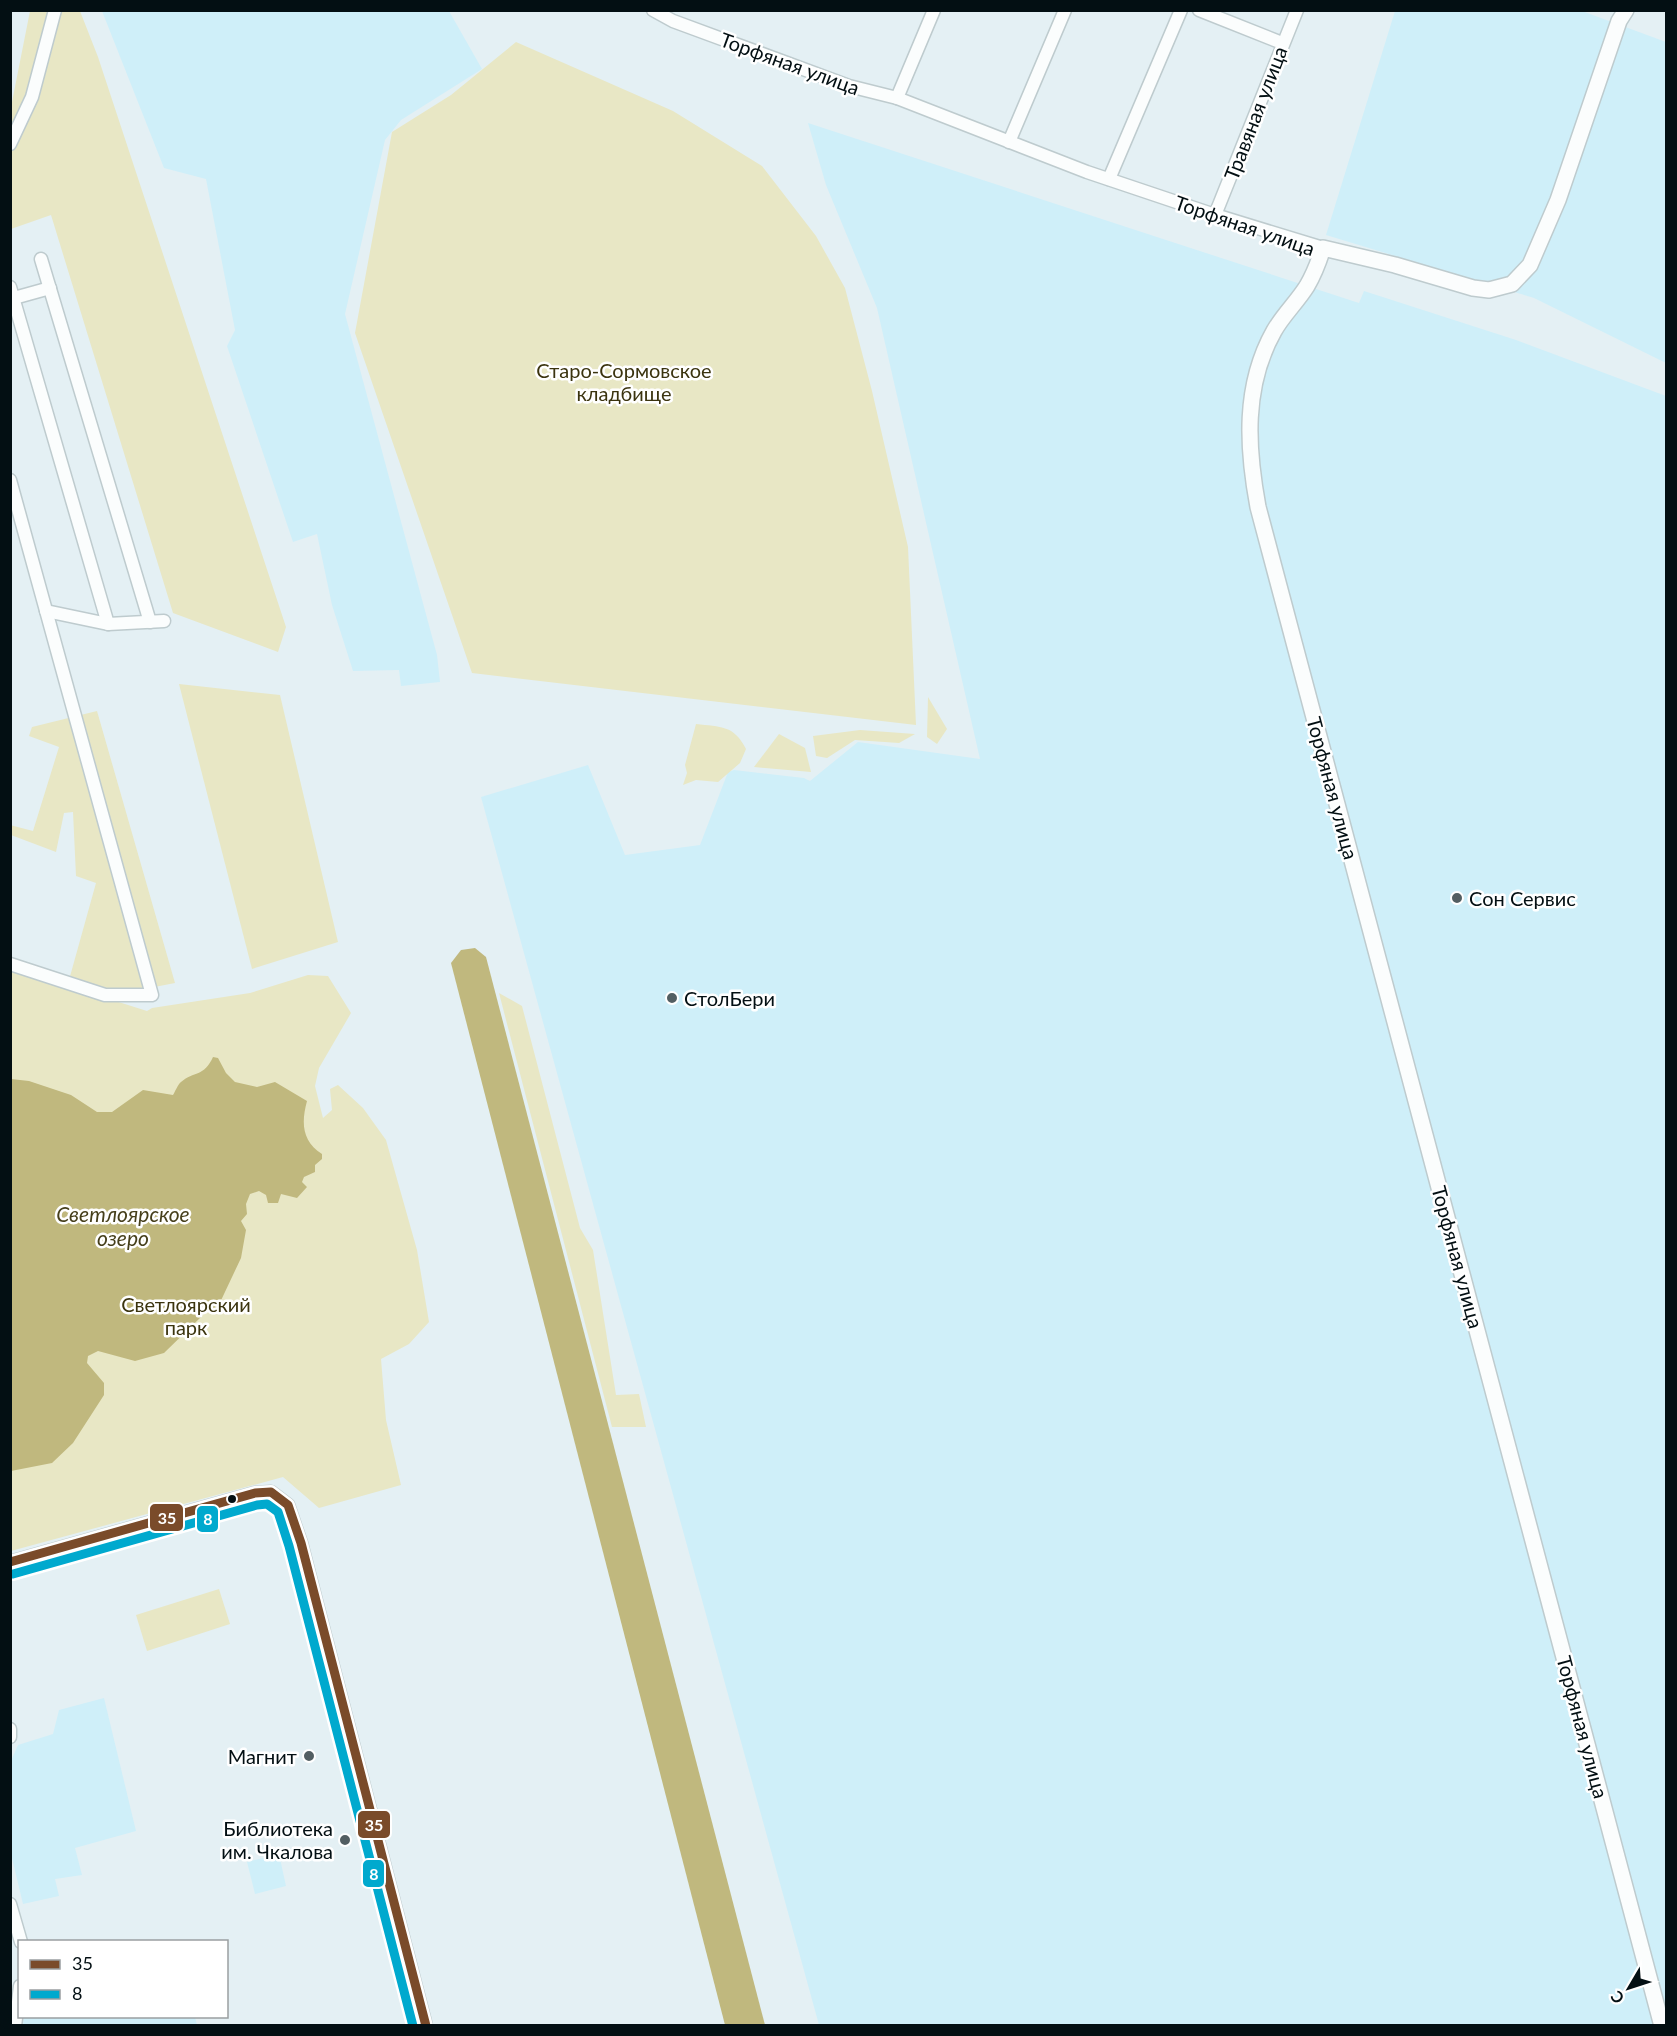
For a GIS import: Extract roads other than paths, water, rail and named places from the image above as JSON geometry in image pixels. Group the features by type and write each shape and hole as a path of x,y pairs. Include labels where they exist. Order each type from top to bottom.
{"street":[{"path":"10,144 32,97 56,10"},
{"name":"Торфяная улица","path":"653,10 673,21 849,86 897,98 1109,179 1323,248 1307,285 1274,331 1262,360 1248,428 1250,464 1267,541 1662,2025"},
{"path":"897,98 934,10"},
{"path":"1009,142 1065,10"},
{"path":"1109,179 1180,10"},
{"path":"1199,10 1282,43"},
{"name":"Травяная улица","path":"1215,215 1297,10"},
{"path":"1323,248 1395,265 1473,288 1489,290 1512,284 1526,271 1538,249 1558,200 1619,21 1626,10"},
{"path":"41,259 150,622"},
{"path":"50,288 11,290 108,624"},
{"path":"10,480 152,995 105,995 10,963"},
{"path":"46,611 108,624 164,621"},
{"path":"10,1562 255,1493 271,1492 288,1505 296,1523 426,2025"},
{"path":"10,1729 10,1737"},
{"path":"10,1904 21,1940"},
{"path":"15,2025 18,2002"}],"water":[{"path":"475,948 486,957 765,2025 725,2025 451,963 461,950"},
{"name":"Светлоярское озеро","path":"213,1057 218,1058 226,1073 235,1082 257,1087 275,1082 307,1101 304,1117 305,1131 310,1143 322,1154 322,1159 315,1165 315,1172 304,1177 302,1182 307,1187 297,1198 281,1194 278,1203 268,1203 266,1195 259,1191 250,1194 246,1204 247,1214 241,1221 246,1230 241,1258 216,1311 211,1311 209,1306 202,1307 201,1317 164,1353 135,1361 98,1351 88,1356 87,1363 104,1383 104,1395 73,1443 52,1463 11,1471 11,1079 29,1081 71,1095 97,1112 112,1112 143,1090 173,1095 180,1083 206,1068"}],"place":[{"name":"Сон Сервис","path":"1457,898"},
{"name":"СтолБери","path":"672,998"},
{"name":"Магнит","path":"309,1756"},
{"name":"Библиотека им. Чкалова","path":"345,1840"}],"park label":[{"name":"Старо-Сормовское кладбище","path":"624,382"},
{"name":"Светлоярский парк","path":"186,1316"}]}
